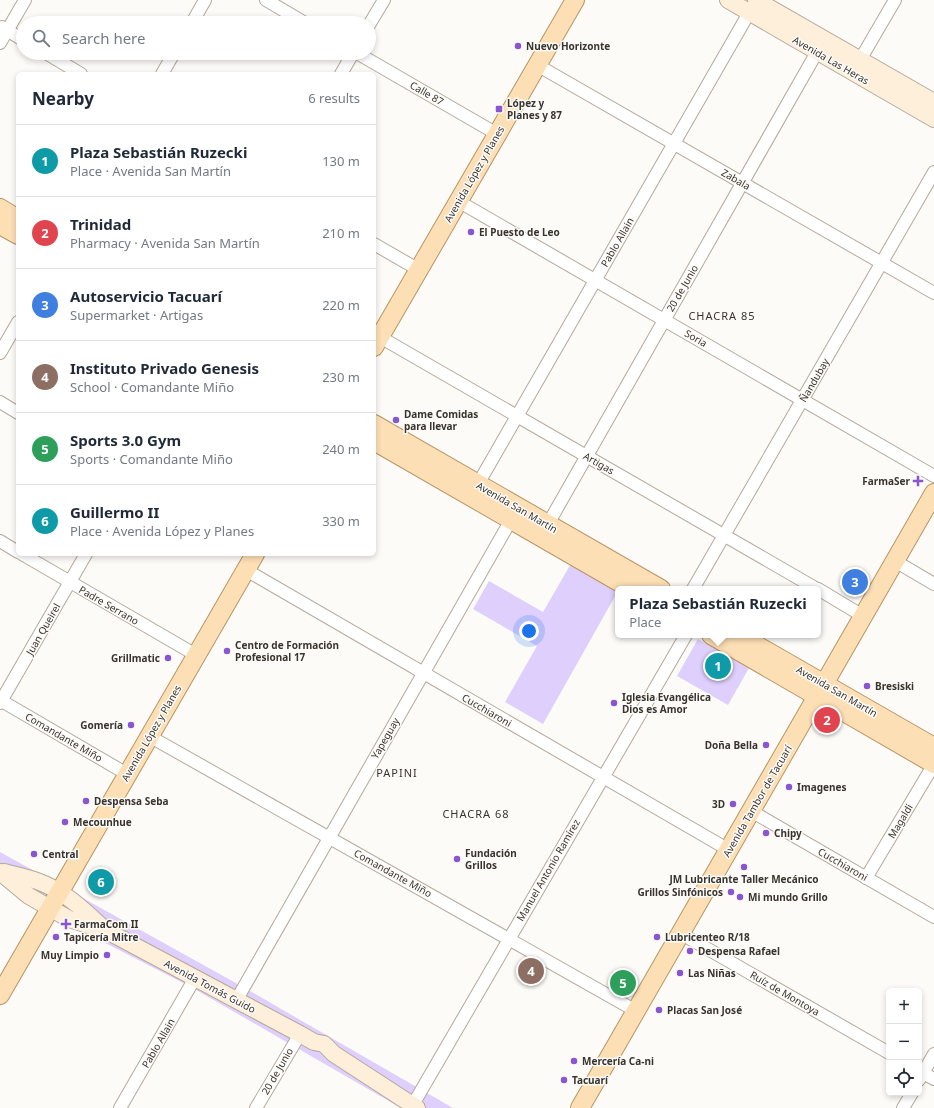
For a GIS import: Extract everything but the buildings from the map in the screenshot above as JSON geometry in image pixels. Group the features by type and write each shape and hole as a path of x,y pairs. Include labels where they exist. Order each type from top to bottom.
{"main road":[{"name":"Avenida López y Planes","path":"377,342 575,0"},
{"name":"Avenida Las Heras","path":"734,2 754,4 860,60 934,102"},
{"name":"Avenida Las Heras","path":"754,4 817,52 934,119"},
{"path":"0,208 16,218"},
{"path":"0,225 16,234"},
{"name":"Avenida San Martín","path":"376,425 656,586"},
{"name":"Avenida San Martín","path":"376,442 626,586"},
{"name":"Avenida Tambor de Tacuarí","path":"580,1108 728,850 822,691 863,616 934,493"},
{"name":"Avenida López y Planes","path":"0,995 254,556"},
{"name":"Avenida San Martín","path":"717,638 934,747"},
{"name":"Avenida San Martín","path":"743,638 934,764"},
{"name":"Avenida Tomás Guido","path":"0,871 38,881 59,892 74,901 106,931"},
{"name":"Avenida Tomás Guido","path":"0,871 29,896 50,909 69,919 106,931 237,999 314,1042 324,1044 334,1054 413,1107"}],"street":[{"path":"0,43 4,29 25,0"},
{"path":"196,16 205,0"},
{"path":"266,0 293,16"},
{"path":"374,16 384,0"},
{"path":"860,60 895,0"},
{"name":"Pablo Allain","path":"478,484 754,4"},
{"path":"4,29 16,36"},
{"name":"20 de Junio","path":"548,524 817,52"},
{"path":"58,60 79,72"},
{"path":"163,72 170,60"},
{"path":"342,72 349,60"},
{"name":"Calle 87","path":"369,60 497,134"},
{"name":"Zabala","path":"537,65 934,293"},
{"name":"Ñandubay","path":"695,586 934,172"},
{"name":"Soria","path":"458,201 934,476"},
{"path":"376,245 419,270"},
{"path":"0,353 16,325"},
{"name":"Artigas","path":"377,342 517,416 813,586"},
{"path":"0,402 16,412"},
{"name":"Yapeguay","path":"237,999 422,672 511,520"},
{"path":"0,541 16,551"},
{"name":"Padre Serrano","path":"25,556 196,655"},
{"name":"Juan Queirel","path":"0,701 85,556"},
{"path":"895,561 934,584"},
{"name":"Cucchiaroni","path":"246,570 728,850"},
{"name":"Artigas","path":"821,591 863,616"},
{"name":"Manuel Antonio Ramírez","path":"413,1107 602,777 684,638"},
{"name":"Comandante Miño","path":"0,701 127,774"},
{"name":"Comandante Miño","path":"149,736 636,1011"},
{"name":"Magaldi","path":"866,878 934,764"},
{"name":"Cucchiaroni","path":"751,811 934,917"},
{"name":"Ruíz de Montoya","path":"680,933 886,1051"},
{"name":"Pablo Allain","path":"120,1108 195,978"},
{"name":"20 de Junio","path":"256,1108 300,1034"},
{"path":"922,1072 934,1054"},
{"path":"922,1076 934,1079"},
{"path":"903,1108 910,1096"}],"shaded area":[{"path":"572,562 615,589 615,596 543,724 505,702 537,646 473,609 489,581 543,612"},
{"path":"698,639 749,668 728,705 677,676"},
{"path":"0,852 243,987 453,1108 401,1108 191,987 47,913 0,882"}],"place":[{"name":"Nuevo Horizonte","path":"518,46"},
{"name":"López y Planes y 87","path":"499,109"},
{"name":"El Puesto de Leo","path":"471,232"},
{"name":"Dame Comidas para llevar","path":"396,420"},
{"name":"FarmaSer","path":"918,481"},
{"name":"Autoservicio Tacuarí","path":"855,582"},
{"name":"Centro de Formación Profesional 17","path":"227,651"},
{"name":"Grillmatic","path":"168,658"},
{"name":"Plaza Sebastián Ruzecki","path":"718,666"},
{"name":"Bresiski","path":"867,686"},
{"name":"Iglesia Evangélica Dios es Amor","path":"614,703"},
{"name":"Trinidad","path":"827,720"},
{"name":"Gomería","path":"131,725"},
{"name":"Doña Bella","path":"766,745"},
{"name":"Imagenes","path":"789,787"},
{"name":"Despensa Seba","path":"86,801"},
{"name":"3D","path":"733,804"},
{"name":"Mecounhue","path":"65,822"},
{"name":"Chipy","path":"766,833"},
{"name":"Central","path":"34,854"},
{"name":"Fundación Grillos","path":"457,859"},
{"name":"JM Lubricante Taller Mecánico","path":"744,867"},
{"name":"Guillermo II","path":"101,882"},
{"name":"Grillos Sinfónicos","path":"731,892"},
{"name":"Mi mundo Grillo","path":"740,897"},
{"name":"FarmaCom II","path":"66,924"},
{"name":"Tapicería Mitre","path":"56,937"},
{"name":"Lubricenteo R/18","path":"657,937"},
{"name":"Despensa Rafael","path":"690,951"},
{"name":"Muy Limpio","path":"107,955"},
{"name":"Instituto Privado Genesis","path":"531,971"},
{"name":"Las Niñas","path":"680,973"},
{"name":"Sports 3.0 Gym","path":"623,983"},
{"name":"Placas San José","path":"659,1010"},
{"name":"Mercería Ca-ni","path":"574,1061"},
{"name":"Tacuarí","path":"564,1080"}],"district":[{"name":"CHACRA 85","path":"722,316"},
{"name":"PAPINI","path":"397,773"},
{"name":"CHACRA 68","path":"476,814"}]}
